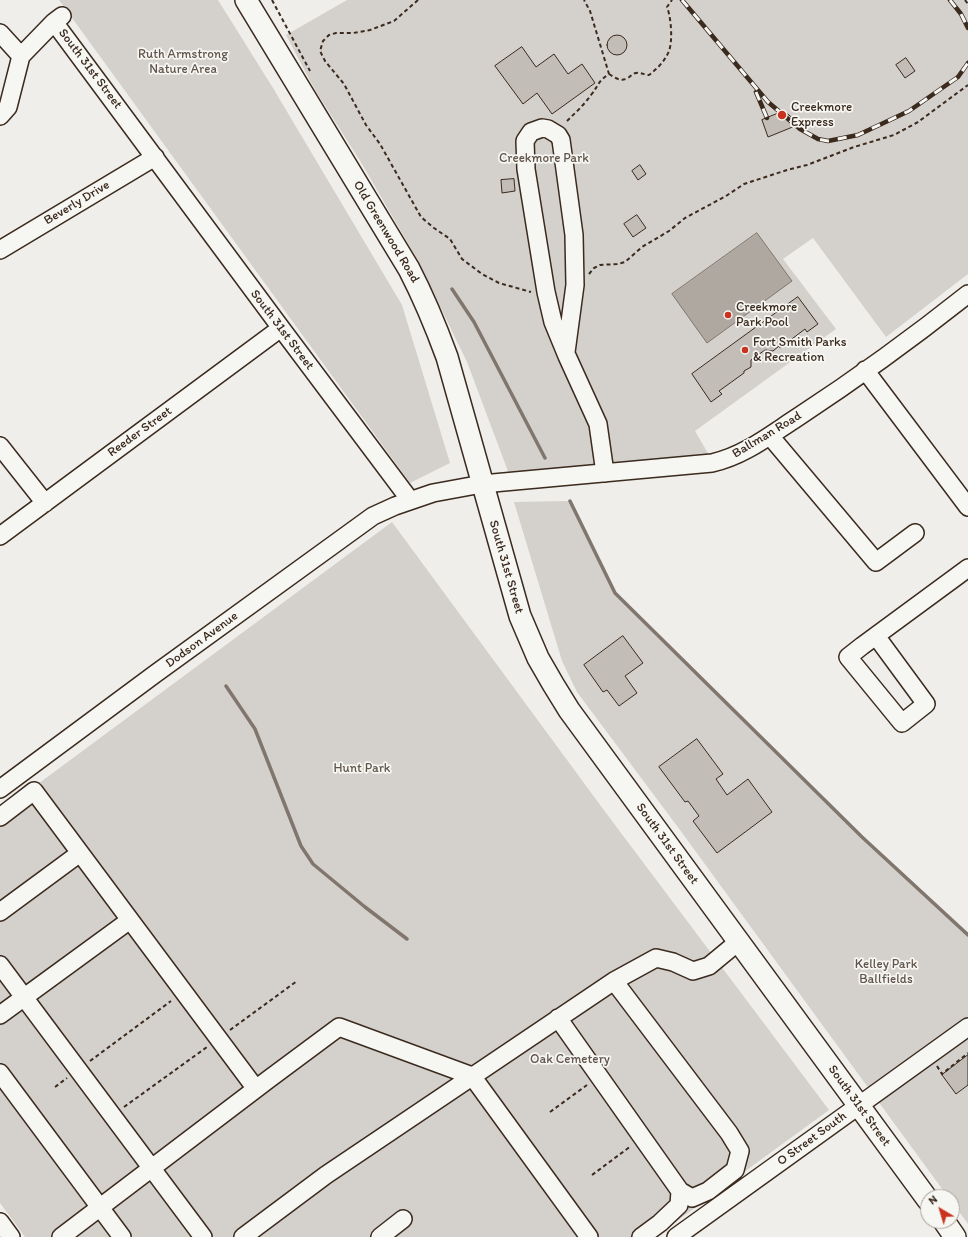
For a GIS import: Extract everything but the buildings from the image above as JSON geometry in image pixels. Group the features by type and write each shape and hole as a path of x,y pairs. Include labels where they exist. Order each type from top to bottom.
{"main road":[{"name":"Old Greenwood Road","path":"246,0 409,269 424,298 447,357 482,484"},
{"name":"South 31st Street","path":"482,484 520,616 538,658 569,710 920,1189"}],"street":[{"name":"South 31st Street","path":"22,56 58,19 155,157 410,500"},
{"path":"0,33 22,56 8,107 0,116"},
{"path":"566,352 575,285 574,235 561,140 553,131 542,128 531,132 525,141 526,170 546,292 553,322 566,352 598,424 605,472"},
{"name":"Beverly Drive","path":"0,250 155,157"},
{"name":"Ballman Road","path":"482,484 726,460 754,446 823,401 968,294"},
{"name":"Reeder Street","path":"0,536 281,328"},
{"path":"865,370 968,507"},
{"path":"770,436 876,562 915,533"},
{"path":"0,446 45,503"},
{"path":"410,500 433,493 482,484"},
{"name":"Dodson Avenue","path":"0,789 360,525 384,511 410,500"},
{"path":"876,636 926,704 902,723 848,657 876,636 968,568"},
{"path":"0,817 34,791 256,1089"},
{"path":"0,912 80,853"},
{"path":"0,1015 130,920"},
{"path":"243,1237 326,1175 614,980 656,958 673,962 693,971 709,966 738,942"},
{"path":"0,965 203,1237"},
{"path":"558,1018 680,1190 692,1198 708,1191 735,1170 740,1151 614,980"},
{"path":"62,1237 339,1027 472,1076 589,1237"},
{"name":"O Street South","path":"676,1237 968,1027"},
{"path":"0,1073 122,1237"},
{"path":"641,1237 679,1205 680,1190"},
{"path":"380,1237 403,1220"}],"path":[{"path":"272,0 310,72"},
{"path":"418,0 394,21 370,30 329,35 322,41 320,51 325,61 344,84 366,125 380,144 421,217 450,239 462,259 482,274 499,284 536,293"},
{"path":"584,0 590,11 609,74 622,80 638,72 649,75 658,69 669,50 671,17 667,6 672,0"},
{"path":"964,0 968,4"},
{"path":"567,121 592,95 600,80 609,74"},
{"path":"587,276 594,268 600,265 625,262 642,247 669,231 686,218 726,196 744,184 807,165 854,147 894,135 918,122 968,85"},
{"path":"112,1116 297,981"},
{"path":"55,1087 183,992"},
{"path":"935,1064 942,1074 968,1053"},
{"path":"550,1112 600,1076"},
{"path":"592,1175 643,1137"}],"green space":[{"name":"Ruth Armstrong Nature Area","path":"59,0 218,0 273,88 402,305 450,463 410,483"},
{"name":"Creekmore Park","path":"347,0 966,0 968,3 968,274 886,337 813,238 783,259 836,329 695,431 709,455 512,482 467,362 417,259 362,164 315,90 286,35"},
{"name":"Kelley Park Ballfields","path":"570,501 616,593 862,837 968,935 968,1224 960,1213 960,1189 942,1189 680,830 577,692 562,661 514,502"},
{"name":"Oak Cemetery","path":"392,522 606,813 829,1110 655,1237 25,1237 0,1203 0,812"}],"shaded area":[{"path":"757,233 792,281 707,343 672,294"}],"waterway":[{"path":"452,289 474,322 545,458"},
{"path":"570,501 615,593 862,837 968,935"},
{"path":"226,686 255,729 301,846 313,864 407,939"}],"railway":[{"path":"682,0 768,102 800,129 818,139 828,141 858,135 909,111 958,77 968,63"},
{"path":"950,0 961,14 968,28"},
{"path":"756,92 767,118"}],"place":[{"name":"Creekmore Express","path":"782,115"},
{"name":"Creekmore Park Pool","path":"728,315"},
{"name":"Fort Smith Parks & Recreation","path":"745,350"}],"park label":[{"name":"Hunt Park","path":"362,769"}]}
